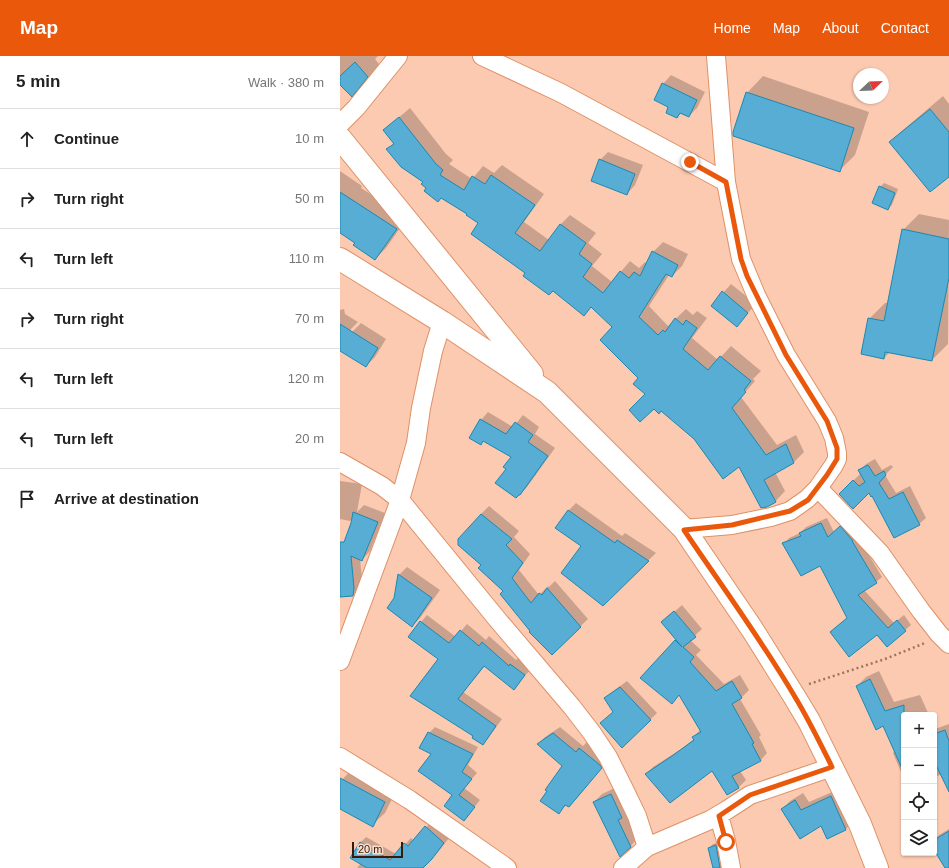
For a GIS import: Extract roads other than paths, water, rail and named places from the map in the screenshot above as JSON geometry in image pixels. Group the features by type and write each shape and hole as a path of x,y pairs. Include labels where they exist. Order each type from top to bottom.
{"main road":[{"path":"340,138 547,392 684,530 752,629 809,720 860,824 877,868"},
{"path":"340,259 442,322 547,392"}],"street":[{"path":"340,124 356,108 398,56"},
{"path":"482,56 494,63 522,74 561,93 726,182"},
{"path":"684,530 732,525 790,511 808,500 818,488 836,461 837,448 827,421 786,355 747,276 741,259 726,182 716,56"},
{"path":"340,661 400,500 416,443 434,351 442,322"},
{"path":"340,462 382,486 400,500 497,619 572,707 608,757 637,816 647,847"},
{"path":"818,488 880,553 944,639"},
{"path":"340,757 410,800 507,868"},
{"path":"623,868 647,847 719,816 750,795 832,767"},
{"path":"719,816 731,868"}]}
